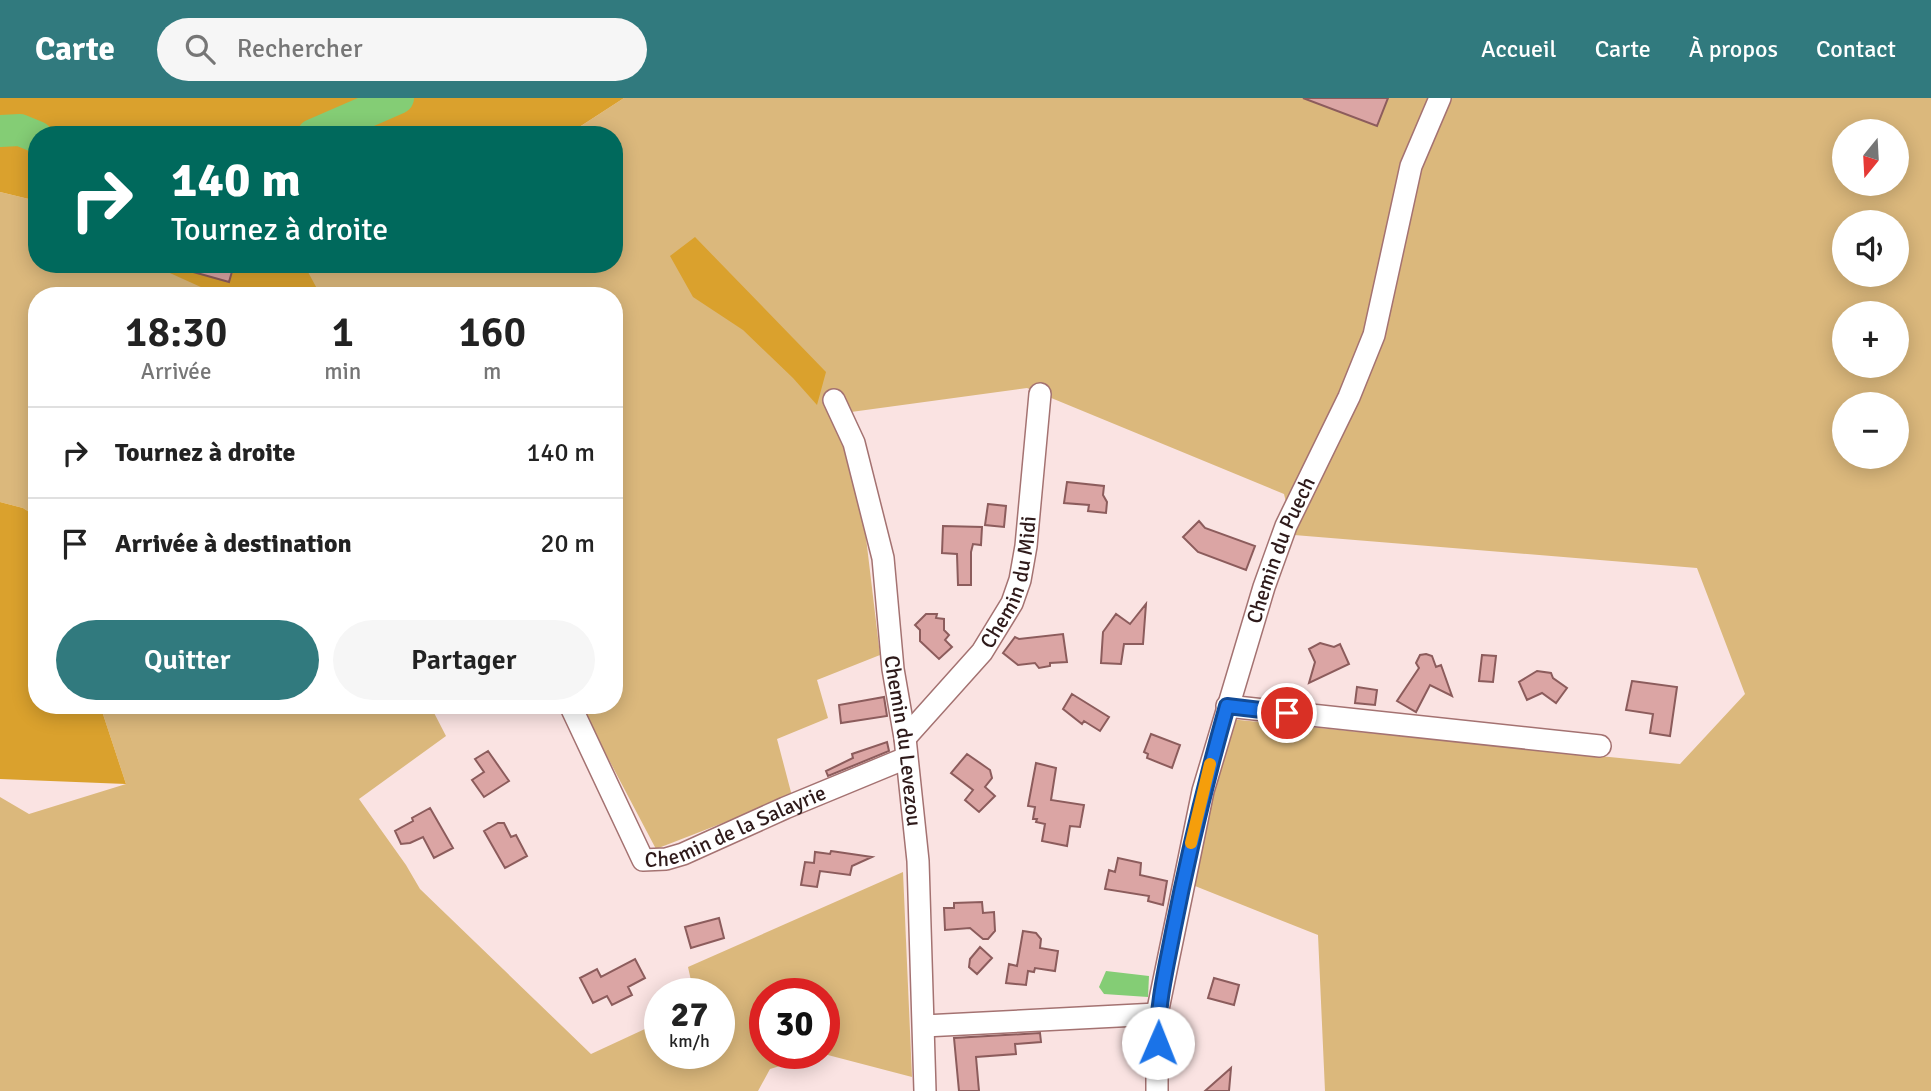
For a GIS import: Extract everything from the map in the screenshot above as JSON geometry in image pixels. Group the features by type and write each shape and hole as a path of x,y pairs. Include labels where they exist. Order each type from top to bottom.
{"street":[{"name":"Chemin du Puech","path":"1157,1091 1157,1014 1203,791 1227,706 1286,526 1349,397 1374,335 1410,166 1440,98"},
{"name":"Chemin du Midi","path":"906,748 982,652 1012,603 1020,580 1026,546 1040,394"},
{"name":"Chemin du Levezou","path":"834,400 853,443 883,558 893,669 906,748 918,861 925,1091"},
{"path":"1227,706 1600,746"},
{"name":"Chemin de la Salayrie","path":"574,714 643,859 666,859 683,854 785,808 906,748"},
{"path":"924,1027 1157,1014"}],"shaded area":[{"path":"0,98 624,98 581,126 28,126 28,199 0,192"},
{"path":"624,98 1931,98 1931,1091 1325,1091 1318,935 1190,884 1229,719 1680,764 1745,694 1697,568 1294,535 1284,494 1027,388 851,412 880,655 817,680 828,718 777,739 792,796 656,849 585,714 623,714 623,287 28,287 28,511 0,502 0,192 28,199 28,273 623,273 623,126 581,126"},
{"path":"695,237 826,372 817,405 743,330 693,297 670,256"},
{"path":"170,273 309,273 316,287 201,287"},
{"path":"0,502 28,511 28,714 103,714 126,784 0,779"},
{"path":"103,714 435,714 446,736 359,799 420,889 591,1054 644,1029 644,1069 735,1069 735,978 690,978 688,967 903,872 912,1077 840,1058 840,978 749,978 749,1069 770,1069 758,1091 0,1091 0,797 29,814 126,784"},
{"path":"1106,971 1149,976 1148,997 1104,994 1099,987"}],"building":[{"path":"1303,98 1388,98 1377,126"},
{"path":"197,273 232,273 229,282"},
{"path":"1067,482 1104,486 1106,513 1088,511 1089,505 1064,503"},
{"path":"988,504 1006,506 1004,527 985,525"},
{"path":"1199,521 1205,528 1255,546 1246,570 1198,552 1183,537"},
{"path":"943,526 982,527 981,545 973,544 971,552 971,585 958,585 957,554 942,553"},
{"path":"1146,604 1143,644 1124,644 1121,664 1101,663 1103,632 1116,614 1130,624"},
{"path":"926,614 937,614 936,618 944,619 944,630 949,635 945,640 952,647 939,659 920,641 920,630 915,625"},
{"path":"1063,634 1067,662 1050,663 1050,666 1039,668 1035,663 1018,665 1003,653 1015,637 1019,639"},
{"path":"1320,643 1334,647 1340,644 1349,664 1309,683 1315,662 1309,649"},
{"path":"1420,655 1432,656 1436,667 1441,665 1452,696 1430,685 1416,712 1397,701 1419,668 1416,663"},
{"path":"1482,655 1496,656 1493,682 1479,681"},
{"path":"1537,671 1551,673 1553,678 1567,688 1556,703 1542,693 1527,700 1519,682"},
{"path":"1632,681 1677,687 1670,736 1650,733 1653,714 1626,710"},
{"path":"1357,687 1377,690 1375,705 1355,703"},
{"path":"1072,694 1109,717 1100,731 1084,721 1082,724 1063,709"},
{"path":"884,697 887,716 841,723 839,705"},
{"path":"1151,734 1180,745 1172,768 1147,758 1148,754 1144,752"},
{"path":"887,742 889,751 828,776 826,771 853,758 852,754"},
{"path":"488,751 509,781 484,797 472,780 484,772 475,759"},
{"path":"967,754 990,770 992,778 985,787 995,796 979,812 965,800 973,790 951,773"},
{"path":"1036,763 1056,768 1051,800 1084,805 1080,827 1070,826 1067,846 1042,841 1045,824 1033,819 1035,807 1028,806"},
{"path":"430,808 453,848 434,858 423,837 401,844 395,831"},
{"path":"498,823 504,823 511,837 516,835 527,856 505,868 484,831"},
{"path":"831,851 872,857 852,866 850,875 820,871 817,887 801,885 805,862 814,863 815,852 830,854"},
{"path":"1118,858 1141,863 1140,875 1167,881 1163,905 1148,901 1149,896 1105,889 1109,870 1115,872"},
{"path":"982,902 983,913 994,912 995,931 988,939 983,939 970,928 945,930 944,908 954,908 954,903"},
{"path":"719,918 724,938 691,948 685,927"},
{"path":"1023,931 1036,933 1041,939 1040,948 1058,951 1055,971 1035,968 1034,972 1028,971 1026,985 1006,983 1009,964 1017,966"},
{"path":"980,947 992,958 977,974 969,967 970,959"},
{"path":"635,959 645,978 628,987 632,995 612,1005 607,996 593,1003 580,978 597,969 601,977"},
{"path":"1214,978 1239,985 1234,1005 1208,998"},
{"path":"1040,1033 1041,1042 1015,1044 1016,1054 976,1057 979,1091 959,1091 954,1038"},
{"path":"1231,1068 1229,1091 1205,1091"}],"waterway":[{"path":"334,126 398,98"},
{"path":"0,131 20,130 28,133"}],"slow traffic":[{"path":"1191,843 1210,764"}],"route":[{"path":"1158,1043 1157,1014 1179,899 1203,791 1227,706 1287,713"}]}
